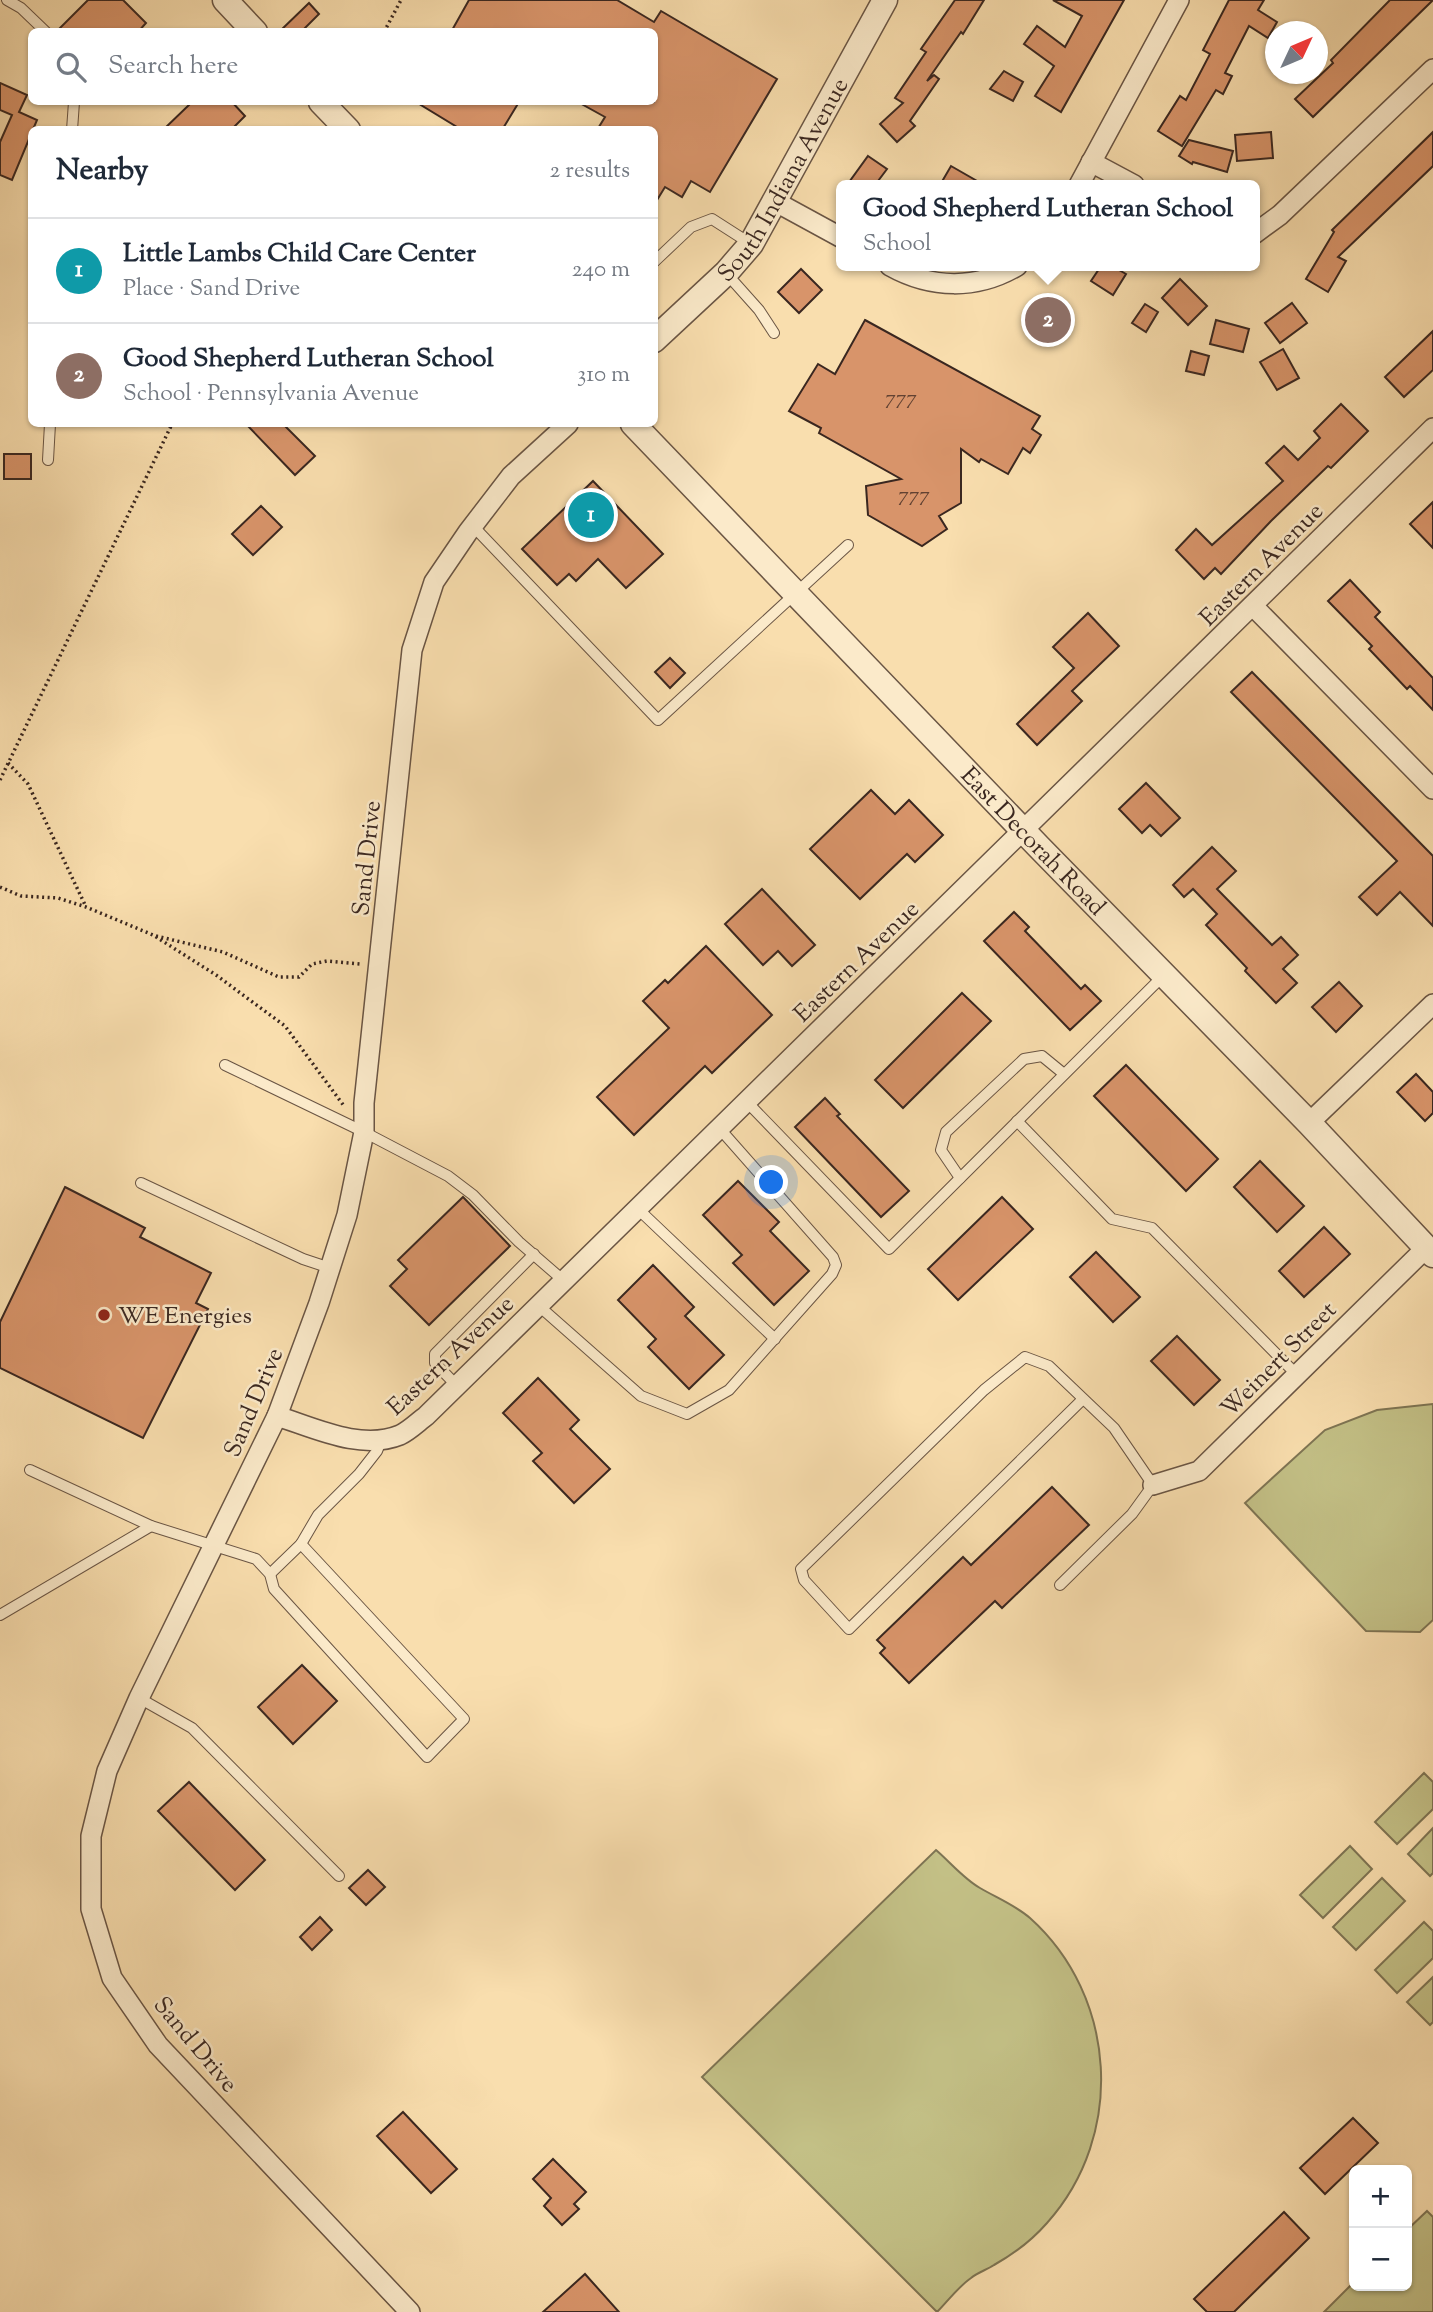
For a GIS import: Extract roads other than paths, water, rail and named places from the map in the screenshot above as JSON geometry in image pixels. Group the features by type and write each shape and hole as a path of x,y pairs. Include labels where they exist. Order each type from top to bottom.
{"street":[{"path":"225,0 251,28"},
{"name":"South Indiana Avenue","path":"658,337 726,273 751,244 885,0"},
{"path":"1082,180 1179,0"},
{"path":"1260,230 1280,215 1433,69"},
{"path":"1091,162 1125,180"},
{"path":"776,202 836,235"},
{"path":"902,271 946,284 970,284 991,279 1007,271"},
{"name":"Sand Drive","path":"410,2312 158,2045 113,1978 92,1909 91,1836 107,1770 139,1698 278,1416 347,1215 363,1132 412,650 434,582 512,476 565,427"},
{"name":"East Decorah Road","path":"636,427 1309,1123 1429,1252"},
{"name":"Eastern Avenue","path":"278,1416 345,1438 381,1441 403,1434 426,1416 1433,428"},
{"path":"1253,606 1433,789"},
{"path":"1309,1123 1433,1004"},
{"name":"Weinert Street","path":"1153,1485 1199,1471 1429,1252"}],"lane":[{"path":"7,0 21,8 42,28"},
{"path":"72,126 74,105"},
{"path":"658,258 691,227 712,219 751,244"},
{"path":"726,273 759,310 774,333"},
{"path":"48,460 50,427"},
{"path":"473,526 659,720 848,545"},
{"path":"747,1102 889,1249 1164,975"},
{"path":"960,1178 940,1150 946,1132 1024,1059 1042,1056 1064,1074"},
{"path":"225,1065 448,1176 473,1195 564,1281"},
{"path":"1017,1121 1112,1219 1152,1228 1297,1375"},
{"path":"539,1306 641,1396 687,1415 729,1390 832,1274 836,1265 833,1257 720,1129"},
{"path":"141,1183 290,1253 330,1268"},
{"path":"638,1209 775,1339"},
{"path":"457,1385 435,1363 435,1354 534,1254"},
{"path":"1060,1585 1132,1514 1153,1485 1114,1428 1049,1366 1025,1357 984,1390 801,1569 804,1580 849,1629 1083,1399"},
{"path":"270,1574 301,1544 318,1515 359,1474 377,1451 381,1441"},
{"path":"30,1470 151,1526 256,1559 270,1574 274,1590 427,1757 464,1719 301,1544"},
{"path":"0,1615 151,1526"},
{"path":"139,1698 192,1728 339,1876"}],"place":[{"name":"Good Shepherd Lutheran School","path":"1048,320"},
{"name":"Little Lambs Child Care Center","path":"591,515"},
{"name":"WE Energies","path":"104,1315"}]}
